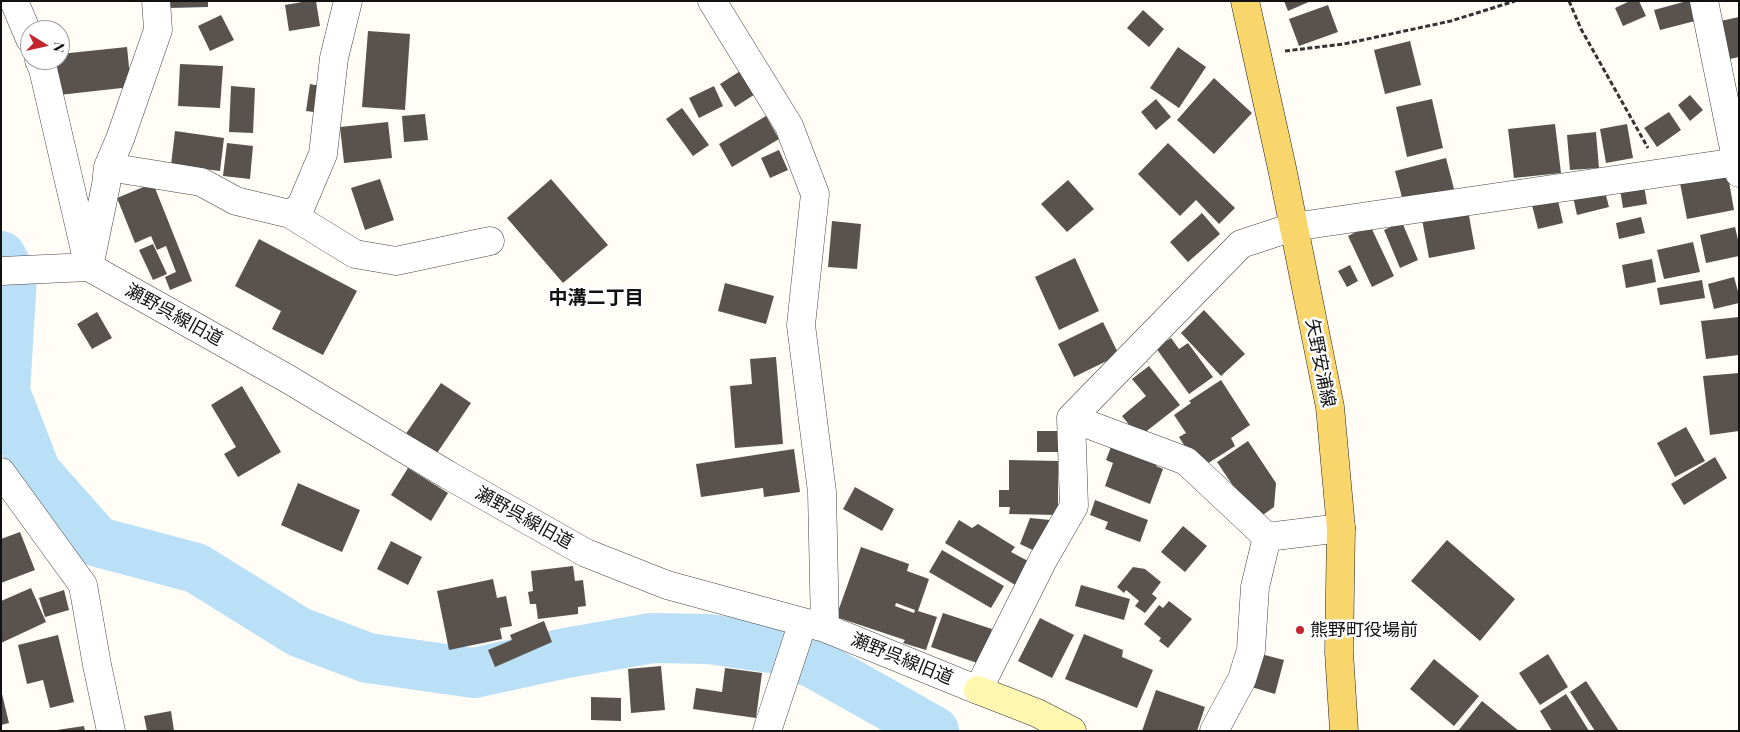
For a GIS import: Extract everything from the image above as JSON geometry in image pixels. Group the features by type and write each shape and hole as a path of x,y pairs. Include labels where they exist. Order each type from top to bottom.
{"main road":[{"name":"矢野安浦線","path":"1245,1 1330,407 1340,528 1339,652 1344,731"}],"street":[{"path":"14,1 22,20"},
{"path":"89,267 108,167 120,139 158,30 156,1"},
{"path":"290,214 301,206 323,154 334,58 348,1"},
{"path":"712,1 789,126 815,194 802,325 822,492 809,629 788,666 767,731"},
{"path":"978,690 1043,560 1074,506 1071,418 1241,244 1293,227 1662,172 1738,167 1704,1"},
{"path":"43,70 89,267"},
{"path":"108,167 201,182 236,201 290,214 355,254 396,261 490,241"},
{"path":"10,271 89,267"},
{"name":"瀬野呉線旧道","path":"89,267 288,379 448,475 586,553 667,585 809,629 978,690 1037,713 1072,731"},
{"path":"1071,418 1186,461 1267,537"},
{"path":"1,472 84,585 97,665 111,731"},
{"path":"1267,537 1340,528"},
{"path":"1214,731 1242,679 1251,650 1255,587 1267,537"}],"path":[{"path":"1257,55 1344,44 1451,20 1515,1"},
{"path":"1569,1 1580,30 1662,172"}],"building":[{"path":"169,1 208,1 208,7 169,8"},
{"path":"316,1 320,26 289,31 285,5"},
{"path":"1284,1 1311,1 1288,11"},
{"path":"1630,1 1639,1 1646,16 1623,26 1615,8"},
{"path":"1690,1 1695,21 1660,30 1654,10"},
{"path":"1328,5 1338,32 1299,46 1289,19"},
{"path":"1143,10 1164,29 1149,47 1127,28"},
{"path":"221,15 234,40 210,51 198,26"},
{"path":"1739,17 1739,57 1725,60 1716,22"},
{"path":"368,31 410,34 405,110 362,107"},
{"path":"1410,41 1421,85 1385,94 1374,50"},
{"path":"127,47 131,87 59,95 56,70 70,70 70,53"},
{"path":"1178,47 1206,67 1179,108 1150,88"},
{"path":"180,64 223,66 220,108 178,106"},
{"path":"745,68 760,91 735,107 720,84"},
{"path":"1214,78 1252,113 1214,154 1177,120"},
{"path":"310,84 325,87 321,113 306,111"},
{"path":"231,86 255,88 253,133 229,132"},
{"path":"714,86 723,106 699,118 689,98"},
{"path":"1690,95 1703,110 1690,121 1678,105"},
{"path":"1156,99 1171,117 1156,130 1141,112"},
{"path":"1432,99 1443,148 1407,157 1396,107"},
{"path":"682,108 709,145 693,156 666,119"},
{"path":"1669,112 1681,130 1657,147 1644,128"},
{"path":"425,114 428,140 404,142 402,116"},
{"path":"766,116 779,139 732,167 719,144"},
{"path":"388,122 392,158 344,163 340,127"},
{"path":"1555,124 1561,173 1514,178 1508,129"},
{"path":"1627,124 1633,158 1606,163 1600,129"},
{"path":"175,131 224,138 220,171 171,165"},
{"path":"1596,132 1599,168 1570,170 1567,135"},
{"path":"227,143 253,146 250,179 223,176"},
{"path":"1168,143 1235,208 1219,224 1196,200 1180,216 1138,174"},
{"path":"779,150 788,170 770,178 761,158"},
{"path":"1446,158 1454,189 1403,201 1395,171"},
{"path":"1727,170 1734,210 1687,219 1679,178"},
{"path":"380,179 394,220 365,230 351,188"},
{"path":"551,179 608,245 563,283 507,218"},
{"path":"1643,179 1647,204 1623,208 1619,183"},
{"path":"1068,180 1094,209 1067,232 1041,204"},
{"path":"153,183 192,281 170,290 165,277 176,272 166,246 157,250 151,236 135,243 117,198"},
{"path":"1603,184 1609,207 1577,215 1572,192"},
{"path":"1557,196 1563,223 1538,229 1531,201"},
{"path":"1468,210 1475,249 1429,258 1422,219"},
{"path":"1202,213 1220,234 1188,262 1170,242"},
{"path":"1641,217 1645,233 1619,239 1616,223"},
{"path":"832,221 861,224 857,269 828,267"},
{"path":"1402,222 1418,260 1400,268 1384,230"},
{"path":"1370,225 1394,276 1372,287 1348,236"},
{"path":"1735,227 1739,244 1739,256 1706,263 1700,235"},
{"path":"259,239 357,291 323,355 272,329 281,311 235,286"},
{"path":"1693,242 1700,272 1664,279 1657,250"},
{"path":"153,244 167,274 153,280 139,250"},
{"path":"1075,258 1099,311 1059,330 1035,277"},
{"path":"1652,259 1656,282 1626,288 1622,265"},
{"path":"1350,265 1358,281 1347,287 1338,271"},
{"path":"1734,277 1739,295 1739,303 1714,309 1708,284"},
{"path":"1702,280 1705,298 1660,305 1657,288"},
{"path":"725,283 774,296 766,324 718,311"},
{"path":"1204,310 1245,354 1221,376 1181,333"},
{"path":"97,312 112,338 92,349 77,324"},
{"path":"1739,317 1739,355 1706,359 1701,321"},
{"path":"1103,322 1119,355 1074,377 1058,344"},
{"path":"1171,338 1179,349 1188,343 1213,377 1189,394 1156,348"},
{"path":"776,357 783,444 735,448 730,386 752,384 750,359"},
{"path":"1149,366 1180,405 1139,437 1122,416 1146,396 1132,379"},
{"path":"1739,373 1739,431 1710,435 1703,376"},
{"path":"1221,380 1250,425 1231,438 1235,446 1199,469 1179,437 1186,433 1174,415 1191,403 1189,401"},
{"path":"441,383 471,403 435,456 405,435"},
{"path":"242,386 281,452 238,477 224,454 236,447 211,405"},
{"path":"1686,427 1705,461 1675,477 1657,443"},
{"path":"1037,431 1064,431 1063,452 1037,452"},
{"path":"1114,439 1160,456 1156,466 1163,469 1150,504 1105,486 1113,463 1106,460"},
{"path":"1248,441 1276,483 1274,507 1256,520 1217,462"},
{"path":"794,449 800,492 764,497 763,488 701,497 696,464"},
{"path":"1715,457 1727,478 1684,505 1671,484"},
{"path":"1009,460 1058,461 1058,515 1009,514 1010,507 999,507 999,490 1009,490"},
{"path":"408,468 448,493 431,521 391,495"},
{"path":"298,483 360,510 342,552 281,525"},
{"path":"855,487 894,509 882,531 843,509"},
{"path":"1095,500 1148,520 1140,542 1105,529 1108,522 1090,515"},
{"path":"1030,518 1050,520 1037,552 1020,544"},
{"path":"959,520 972,528 978,524 1015,547 1011,552 1028,561 1017,586 945,543"},
{"path":"1183,526 1207,546 1185,572 1161,552"},
{"path":"20,532 35,570 1,583 1,539"},
{"path":"1447,540 1515,599 1480,641 1411,581"},
{"path":"391,541 422,557 408,585 377,569"},
{"path":"861,547 909,564 907,571 929,579 918,611 937,617 926,650 903,643 905,640 836,617","holes":["896,603 915,610 914,613 895,606"]},
{"path":"942,550 1004,586 991,608 929,572"},
{"path":"573,566 575,581 583,580 586,606 578,607 578,614 538,619 536,604 530,604 528,592 533,591 531,571"},
{"path":"1133,567 1145,569 1161,582 1152,594 1157,598 1145,613 1135,606 1139,601 1126,590 1124,593 1117,587"},
{"path":"493,579 497,598 506,596 512,626 500,628 502,639 449,650 437,591"},
{"path":"1081,585 1130,599 1124,620 1075,606"},
{"path":"31,588 46,622 1,643 1,601"},
{"path":"64,590 69,610 45,617 39,598"},
{"path":"1169,601 1192,619 1168,648 1159,641 1161,638 1144,624 1159,605 1163,608"},
{"path":"943,613 992,629 980,664 931,647"},
{"path":"1040,618 1074,635 1052,678 1018,661"},
{"path":"544,621 552,642 495,667 488,650 512,640 510,635"},
{"path":"1084,634 1123,650 1122,657 1153,670 1137,708 1065,679"},
{"path":"58,635 74,702 50,708 43,680 27,684 18,645"},
{"path":"1257,653 1284,660 1275,694 1248,686"},
{"path":"1548,654 1568,687 1540,705 1519,673"},
{"path":"1434,659 1479,696 1454,726 1410,689"},
{"path":"661,666 665,710 631,713 628,669"},
{"path":"725,668 762,673 756,718 693,709 696,688 722,692"},
{"path":"1586,681 1619,731 1595,731 1570,692"},
{"path":"1156,690 1205,707 1197,731 1142,731"},
{"path":"1566,694 1589,731 1552,731 1540,711"},
{"path":"1,695 9,723 1,725"},
{"path":"591,697 621,698 621,721 591,720"},
{"path":"1482,701 1519,731 1458,731"},
{"path":"171,711 174,731 147,731 144,716"},
{"path":"84,726 85,731 57,731 57,730"}],"waterway":[{"path":"1,256 12,277 5,392 36,472 98,542 196,568 299,632 368,658 474,673 566,653 652,638 709,639 777,649 815,664 934,731"}],"place":[{"name":"熊野町役場前","path":"1300,630"}],"district":[{"name":"中溝二丁目","path":"596,298"}]}
